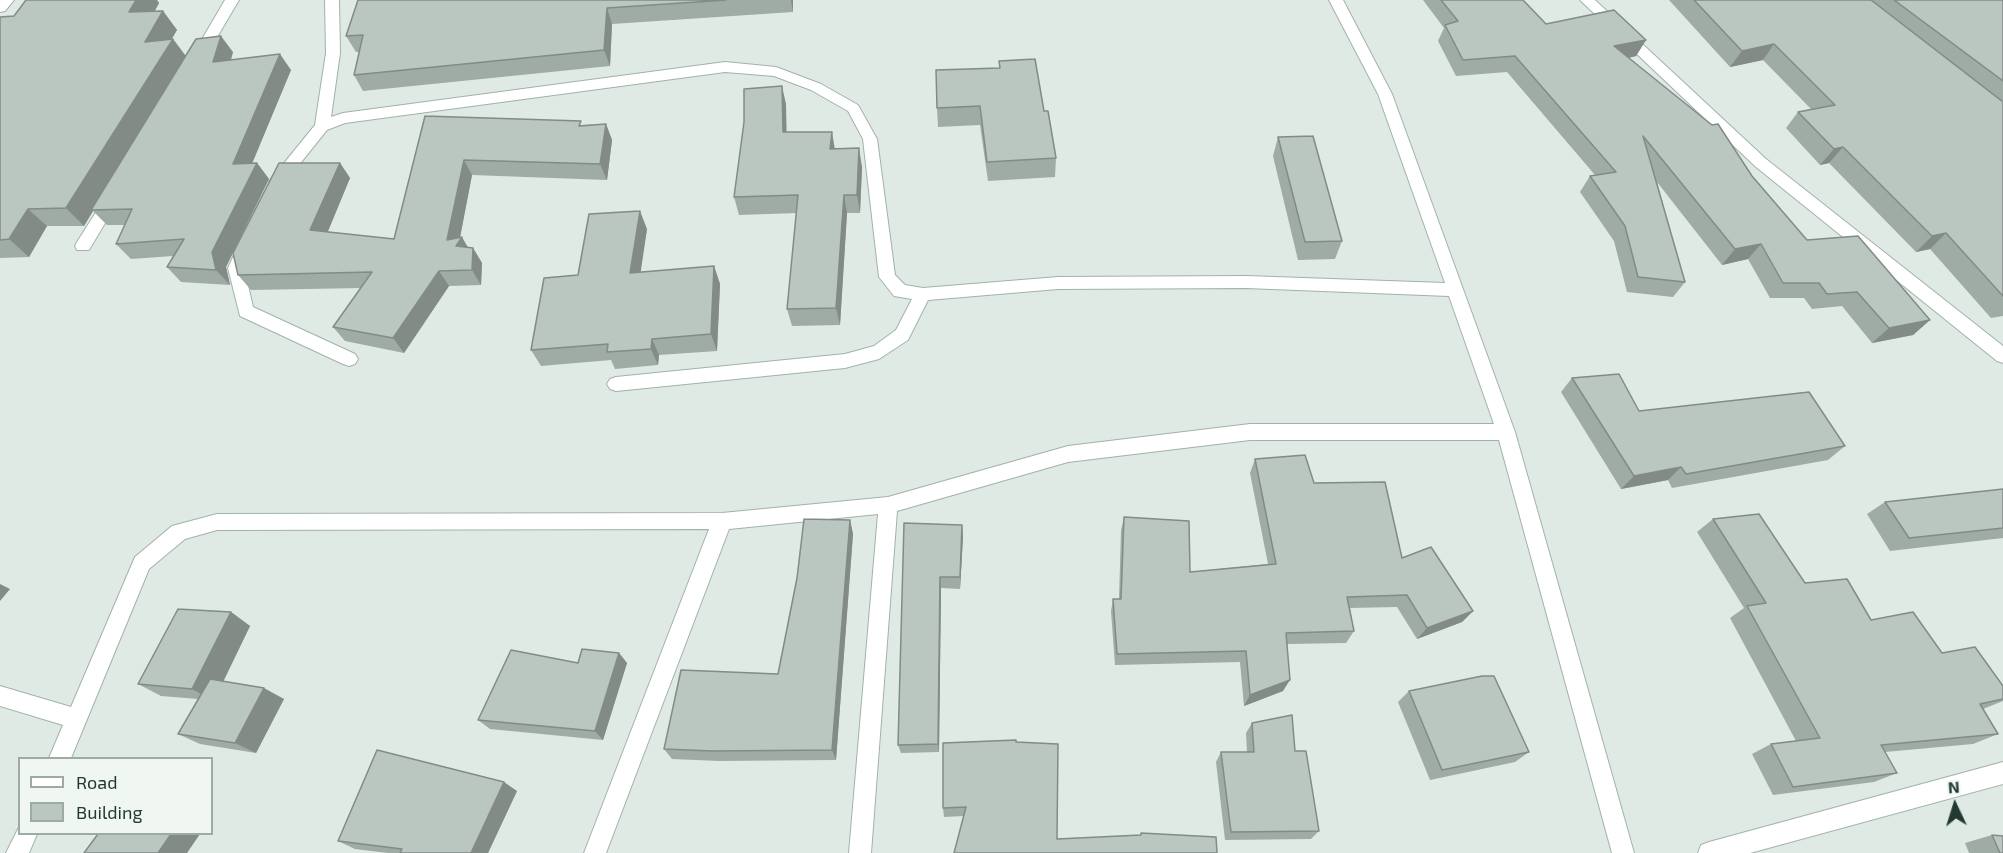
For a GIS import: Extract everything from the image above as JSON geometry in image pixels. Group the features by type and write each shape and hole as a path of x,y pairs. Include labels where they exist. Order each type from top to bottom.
{"street":[{"path":"0,8 7,0"},
{"path":"189,72 232,0"},
{"path":"322,126 333,53 332,0"},
{"path":"1336,0 1385,94 1506,432 1623,853"},
{"path":"1587,0 1761,163 2003,356"},
{"path":"269,198 279,179 322,126 343,118 725,67 776,72 816,87 853,108 870,139 887,277 900,291 923,294 1058,283 1246,282 1456,290"},
{"path":"83,246 121,185"},
{"path":"255,228 236,268 246,311 349,359"},
{"path":"616,384 845,361 879,352 902,335 923,294"},
{"path":"61,757 142,563 179,532 217,522 722,521 888,505 1068,454 1250,432 1506,432"},
{"path":"860,853 888,505"},
{"path":"595,853 722,521"},
{"path":"0,696 78,719"},
{"path":"1709,853 2003,773"},
{"path":"17,853 26,835"}],"building":[{"path":"26,0 136,0 129,12 163,11 145,42 173,39 66,208 28,209 9,239 0,240 0,17 14,16"},
{"path":"358,0 726,0 607,8 604,50 354,75 363,35 346,36"},
{"path":"1441,0 1523,0 1546,24 1614,10 1646,40 1614,46 1712,125 1718,124 1752,176 1807,240 1858,236 1930,320 1889,328 1857,292 1827,294 1819,283 1783,283 1761,244 1735,249 1643,136 1685,282 1638,277 1625,226 1590,176 1616,172 1515,56 1463,60 1445,25 1458,21"},
{"path":"1694,0 1871,0 2003,102 2003,296 1946,233 1932,236 1843,147 1834,149 1798,112 1835,105 1774,44 1742,51"},
{"path":"1894,0 2003,0 2003,81"},
{"path":"221,36 213,62 280,54 233,164 257,163 212,252 216,270 167,267 184,239 116,244 132,209 91,210 196,39"},
{"path":"1035,59 1044,111 1048,111 1056,158 987,162 980,106 937,108 936,70 1000,68 999,61"},
{"path":"782,86 783,132 832,132 830,149 859,148 857,195 844,195 836,308 787,309 798,195 734,197 744,122 744,89"},
{"path":"425,116 581,121 579,126 606,124 600,164 464,160 447,240 462,237 456,246 473,248 472,270 439,271 393,338 333,327 372,272 238,275 233,253 279,163 340,163 310,230 394,239"},
{"path":"1313,136 1342,241 1305,242 1278,137"},
{"path":"640,211 630,273 714,266 711,334 652,339 651,349 607,352 608,344 531,350 544,278 578,275 589,214"},
{"path":"1619,374 1639,411 1809,392 1845,446 1686,474 1681,467 1634,476 1572,378"},
{"path":"1305,455 1314,483 1385,482 1402,558 1431,547 1473,611 1427,628 1407,595 1347,597 1354,631 1286,633 1290,680 1250,695 1246,651 1117,654 1113,599 1121,599 1124,517 1189,521 1190,572 1276,564 1255,459"},
{"path":"2003,489 2003,528 1909,538 1885,502"},
{"path":"1759,514 1805,583 1847,579 1871,620 1913,612 1942,653 1975,647 2003,686 2003,699 1980,704 1998,734 1881,745 1897,773 1793,787 1771,744 1820,738 1747,606 1766,603 1713,519"},
{"path":"804,519 850,520 832,750 664,749 681,670 778,674 797,578"},
{"path":"904,523 962,525 960,577 940,577 938,744 898,745"},
{"path":"178,609 231,612 192,689 138,684"},
{"path":"582,649 619,653 595,731 478,720 511,650 578,663"},
{"path":"1482,676 1494,676 1529,752 1442,770 1409,691"},
{"path":"210,679 264,688 235,743 178,734"},
{"path":"1292,715 1295,751 1306,751 1319,831 1231,832 1221,752 1254,752 1252,723"},
{"path":"1016,740 1016,742 1058,744 1057,839 1141,835 1141,833 1216,837 1217,853 954,853 966,807 943,808 943,743"},
{"path":"377,750 504,782 471,853 400,853 402,849 338,841"},
{"path":"97,835 170,835 158,853 84,853"},
{"path":"1992,835 2003,836 2003,853 2000,853"}]}
